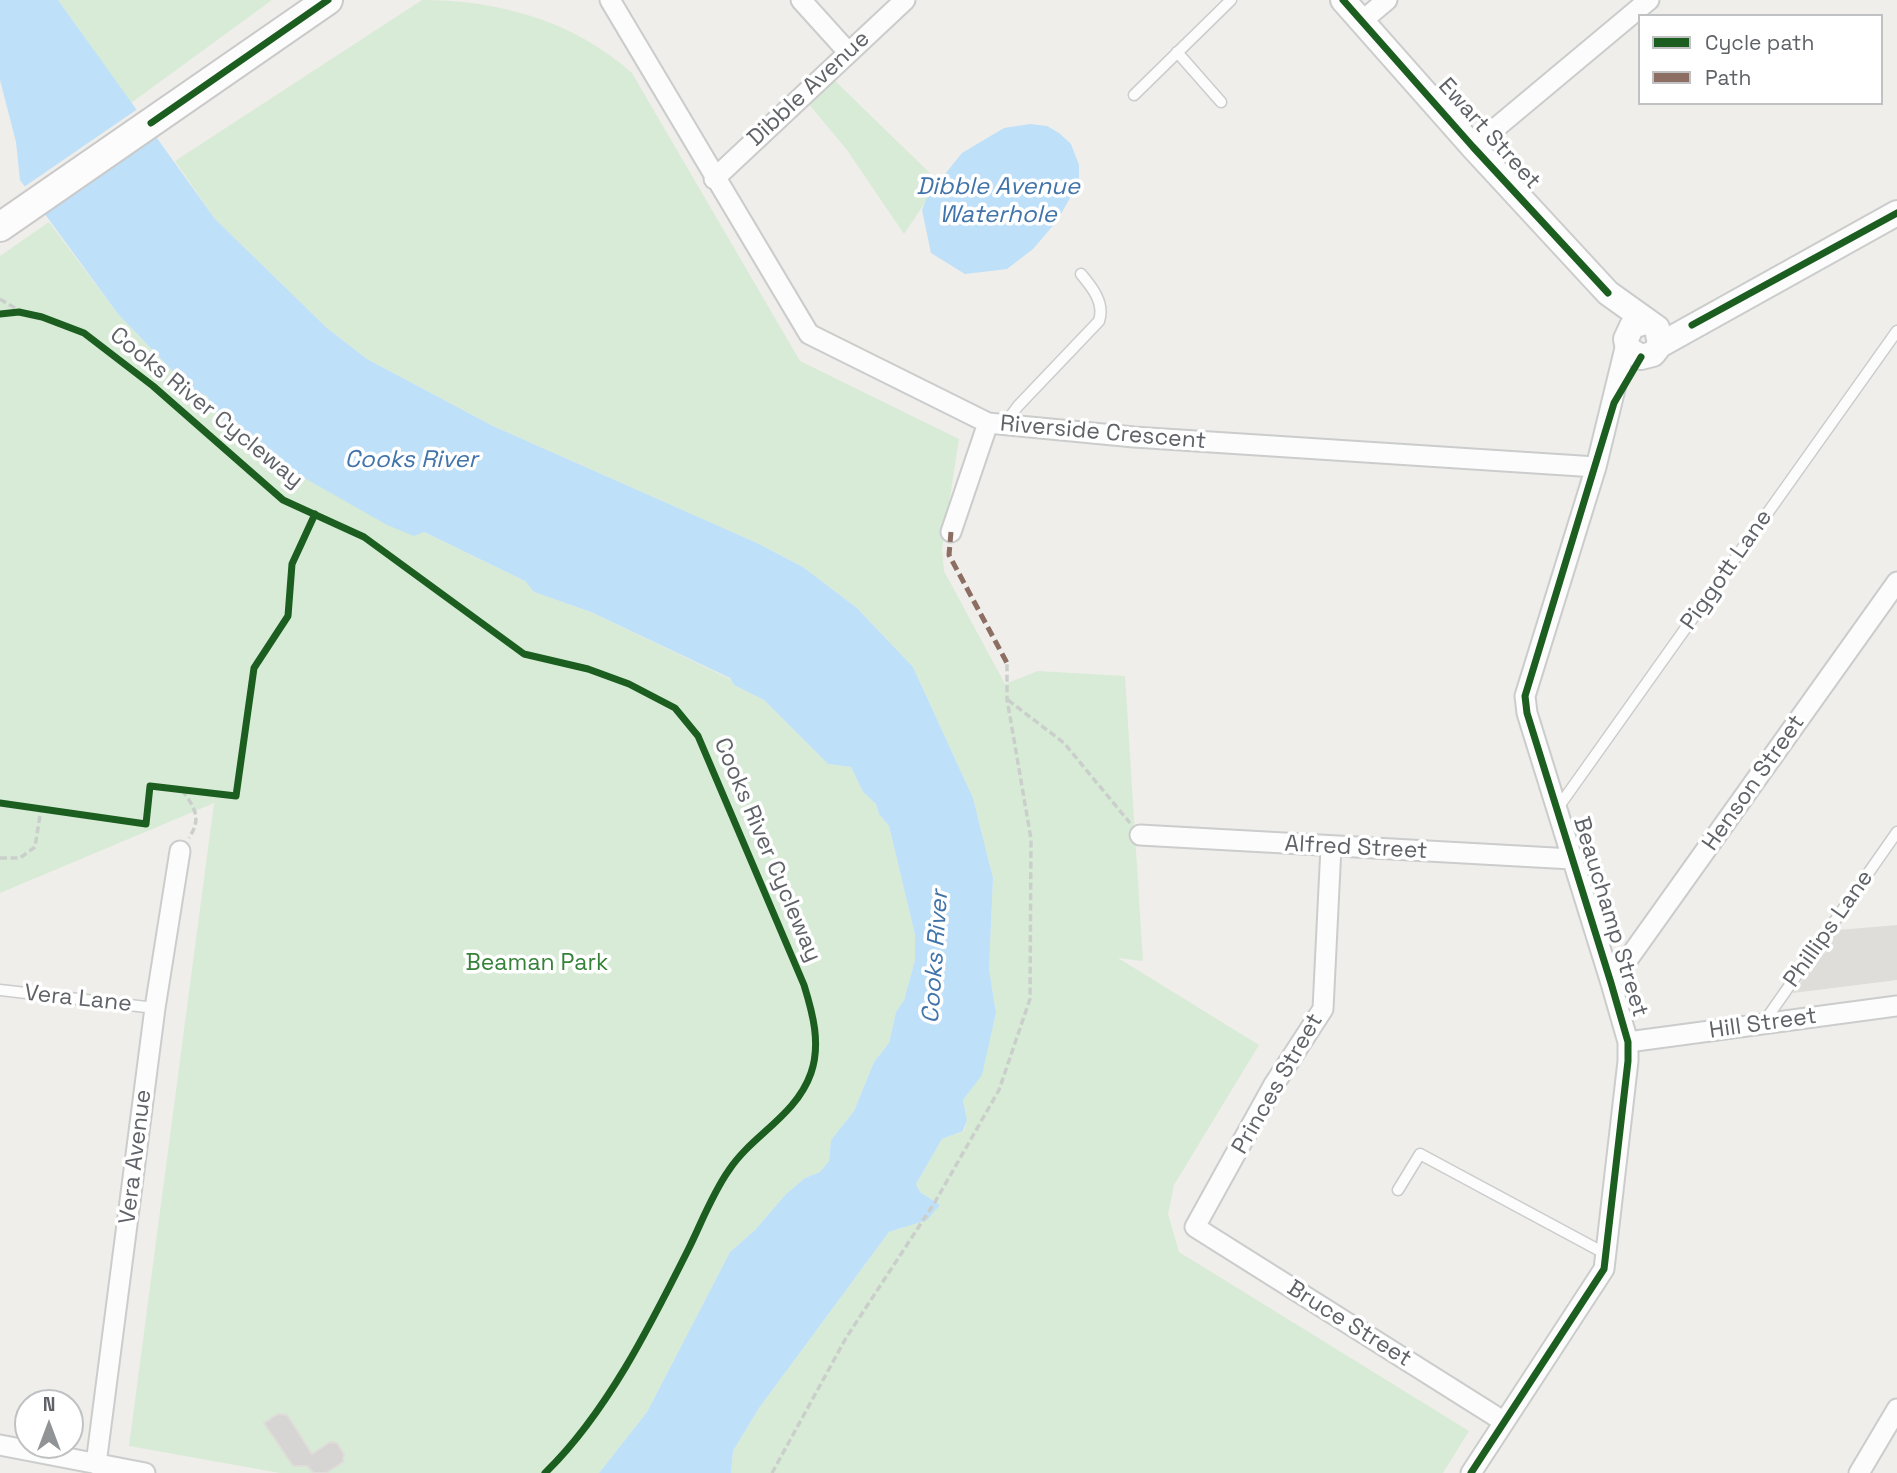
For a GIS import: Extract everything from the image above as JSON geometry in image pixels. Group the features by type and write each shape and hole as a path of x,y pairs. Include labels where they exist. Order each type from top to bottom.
{"main road":[{"path":"0,227 328,0"}],"street":[{"name":"Riverside Crescent","path":"610,0 714,179 809,334 996,424 1448,460 1596,467"},
{"path":"801,0 848,52"},
{"name":"Dibble Avenue","path":"714,179 905,0"},
{"name":"Ewart Street","path":"1343,0 1473,147 1608,293 1643,338"},
{"path":"1362,21 1387,0"},
{"path":"1473,147 1650,0"},
{"name":"Beauchamp Street","path":"1471,1473 1604,1269 1628,1042 1527,713 1525,696 1614,402 1643,338 1692,325 1897,213"},
{"path":"951,532 996,424"},
{"name":"Henson Street","path":"1611,983 1897,582"},
{"name":"Alfred Street","path":"1140,835 1572,859"},
{"name":"Princes Street","path":"1195,1227 1273,1086 1323,1009 1331,847"},
{"name":"Vera Avenue","path":"96,1464 155,1008 180,851"},
{"name":"Hill Street","path":"1628,1042 1897,1006"},
{"name":"Bruce Street","path":"1195,1227 1503,1421"},
{"path":"1859,1473 1897,1409"},
{"path":"0,1445 145,1473"}],"lane":[{"path":"1134,95 1231,0"},
{"path":"1177,52 1221,102"},
{"path":"996,424 1018,405 1099,321 1102,309 1094,291 1081,274"},
{"name":"Piggott Lane","path":"1556,810 1897,331"},
{"name":"Phillips Lane","path":"1762,1025 1897,832"},
{"name":"Vera Lane","path":"0,990 155,1008"},
{"path":"1398,1190 1420,1154 1606,1254"}],"path":[{"path":"0,299 23,313"},
{"path":"10,313 33,315"},
{"path":"0,803 146,824 150,786 236,796 254,668 288,616 292,564 315,514"},
{"path":"772,1473 846,1338 935,1202 999,1090 1030,999 1031,839 1007,699 1007,663"},
{"path":"1007,699 1064,743 1140,835"},
{"path":"180,851 198,822 195,811 182,790"},
{"path":"0,858 20,858 35,847 41,809"}],"shaded area":[{"path":"1897,925 1897,980 1793,993 1838,930"}],"green space":[{"path":"58,0 272,0 131,103"},
{"path":"422,0 479,4 534,17 586,40 632,73 800,361 959,439 942,549 944,571 1005,684 1038,671 1125,676 1143,961 1118,958 1259,1045 1174,1185 1168,1214 1179,1252 1469,1431 1443,1473 731,1473 733,1451 759,1408 889,1232 903,1228 940,1205 920,1192 916,1184 942,1139 964,1131 967,1120 963,1100 981,1075 996,1013 989,969 993,878 973,798 913,667 857,608 803,567 757,543 493,426 367,359 327,328 215,219 175,161"},
{"path":"827,73 939,182 904,234 847,150 802,96"},
{"name":"Beaman Park","path":"49,222 118,314 191,390 207,396 217,414 241,435 253,440 264,455 525,581 534,592 591,612 730,679 734,685 764,700 828,764 851,767 863,792 876,804 879,814 889,826 915,935 915,960 904,1000 896,1012 889,1043 874,1062 854,1111 831,1140 829,1161 820,1172 805,1178 786,1194 755,1230 730,1252 647,1412 599,1473 280,1473 129,1446 214,803 0,893 0,256"}],"water":[{"name":"Cooks River","path":"0,0 58,0 215,219 327,328 367,359 493,426 757,543 803,567 857,608 913,667 973,798 993,878 989,969 996,1013 982,1075 963,1100 967,1120 963,1131 942,1139 916,1184 920,1192 940,1205 927,1220 889,1232 759,1408 733,1451 731,1473 599,1473 647,1412 730,1252 755,1230 786,1194 805,1178 820,1172 829,1161 831,1140 854,1111 874,1062 889,1043 896,1012 904,1000 915,960 915,935 889,826 879,814 876,804 863,792 851,767 828,764 764,700 734,685 730,678 591,612 534,592 525,581 424,532 414,536 387,525 264,455 253,440 241,435 217,414 207,396 191,390 118,314 20,180 16,142 0,80"},
{"name":"Dibble Avenue Waterhole","path":"1030,124 1047,126 1071,144 1079,165 1079,182 1057,221 1033,249 1007,269 965,274 931,253 922,210 928,195 962,153 1004,128"}],"pier":[{"path":"139,108 158,132 39,214 21,189"}],"building":[{"path":"278,1414 287,1415 312,1454 330,1442 337,1443 344,1454 343,1462 326,1473 314,1473 307,1466 293,1466 264,1423"}],"marked path":[{"path":"951,532 949,555 1007,663"}],"cycle path":[{"path":"151,123 328,0"},
{"path":"1343,0 1473,147 1608,293"},
{"path":"1692,325 1897,213"},
{"name":"Cooks River Cycleway","path":"0,314 19,312 42,317 84,333 153,386 283,500 364,537 524,654 588,669 629,684 675,708 698,736 804,985 815,1029 814,1062 804,1088 795,1101 749,1146 723,1179 658,1309 625,1368 588,1424 545,1473"},
{"path":"1471,1473 1604,1269 1628,1042 1527,713 1525,696 1614,403 1641,357"},
{"path":"0,803 146,824 150,786 236,796 254,668 288,616 292,564 315,514"}]}
